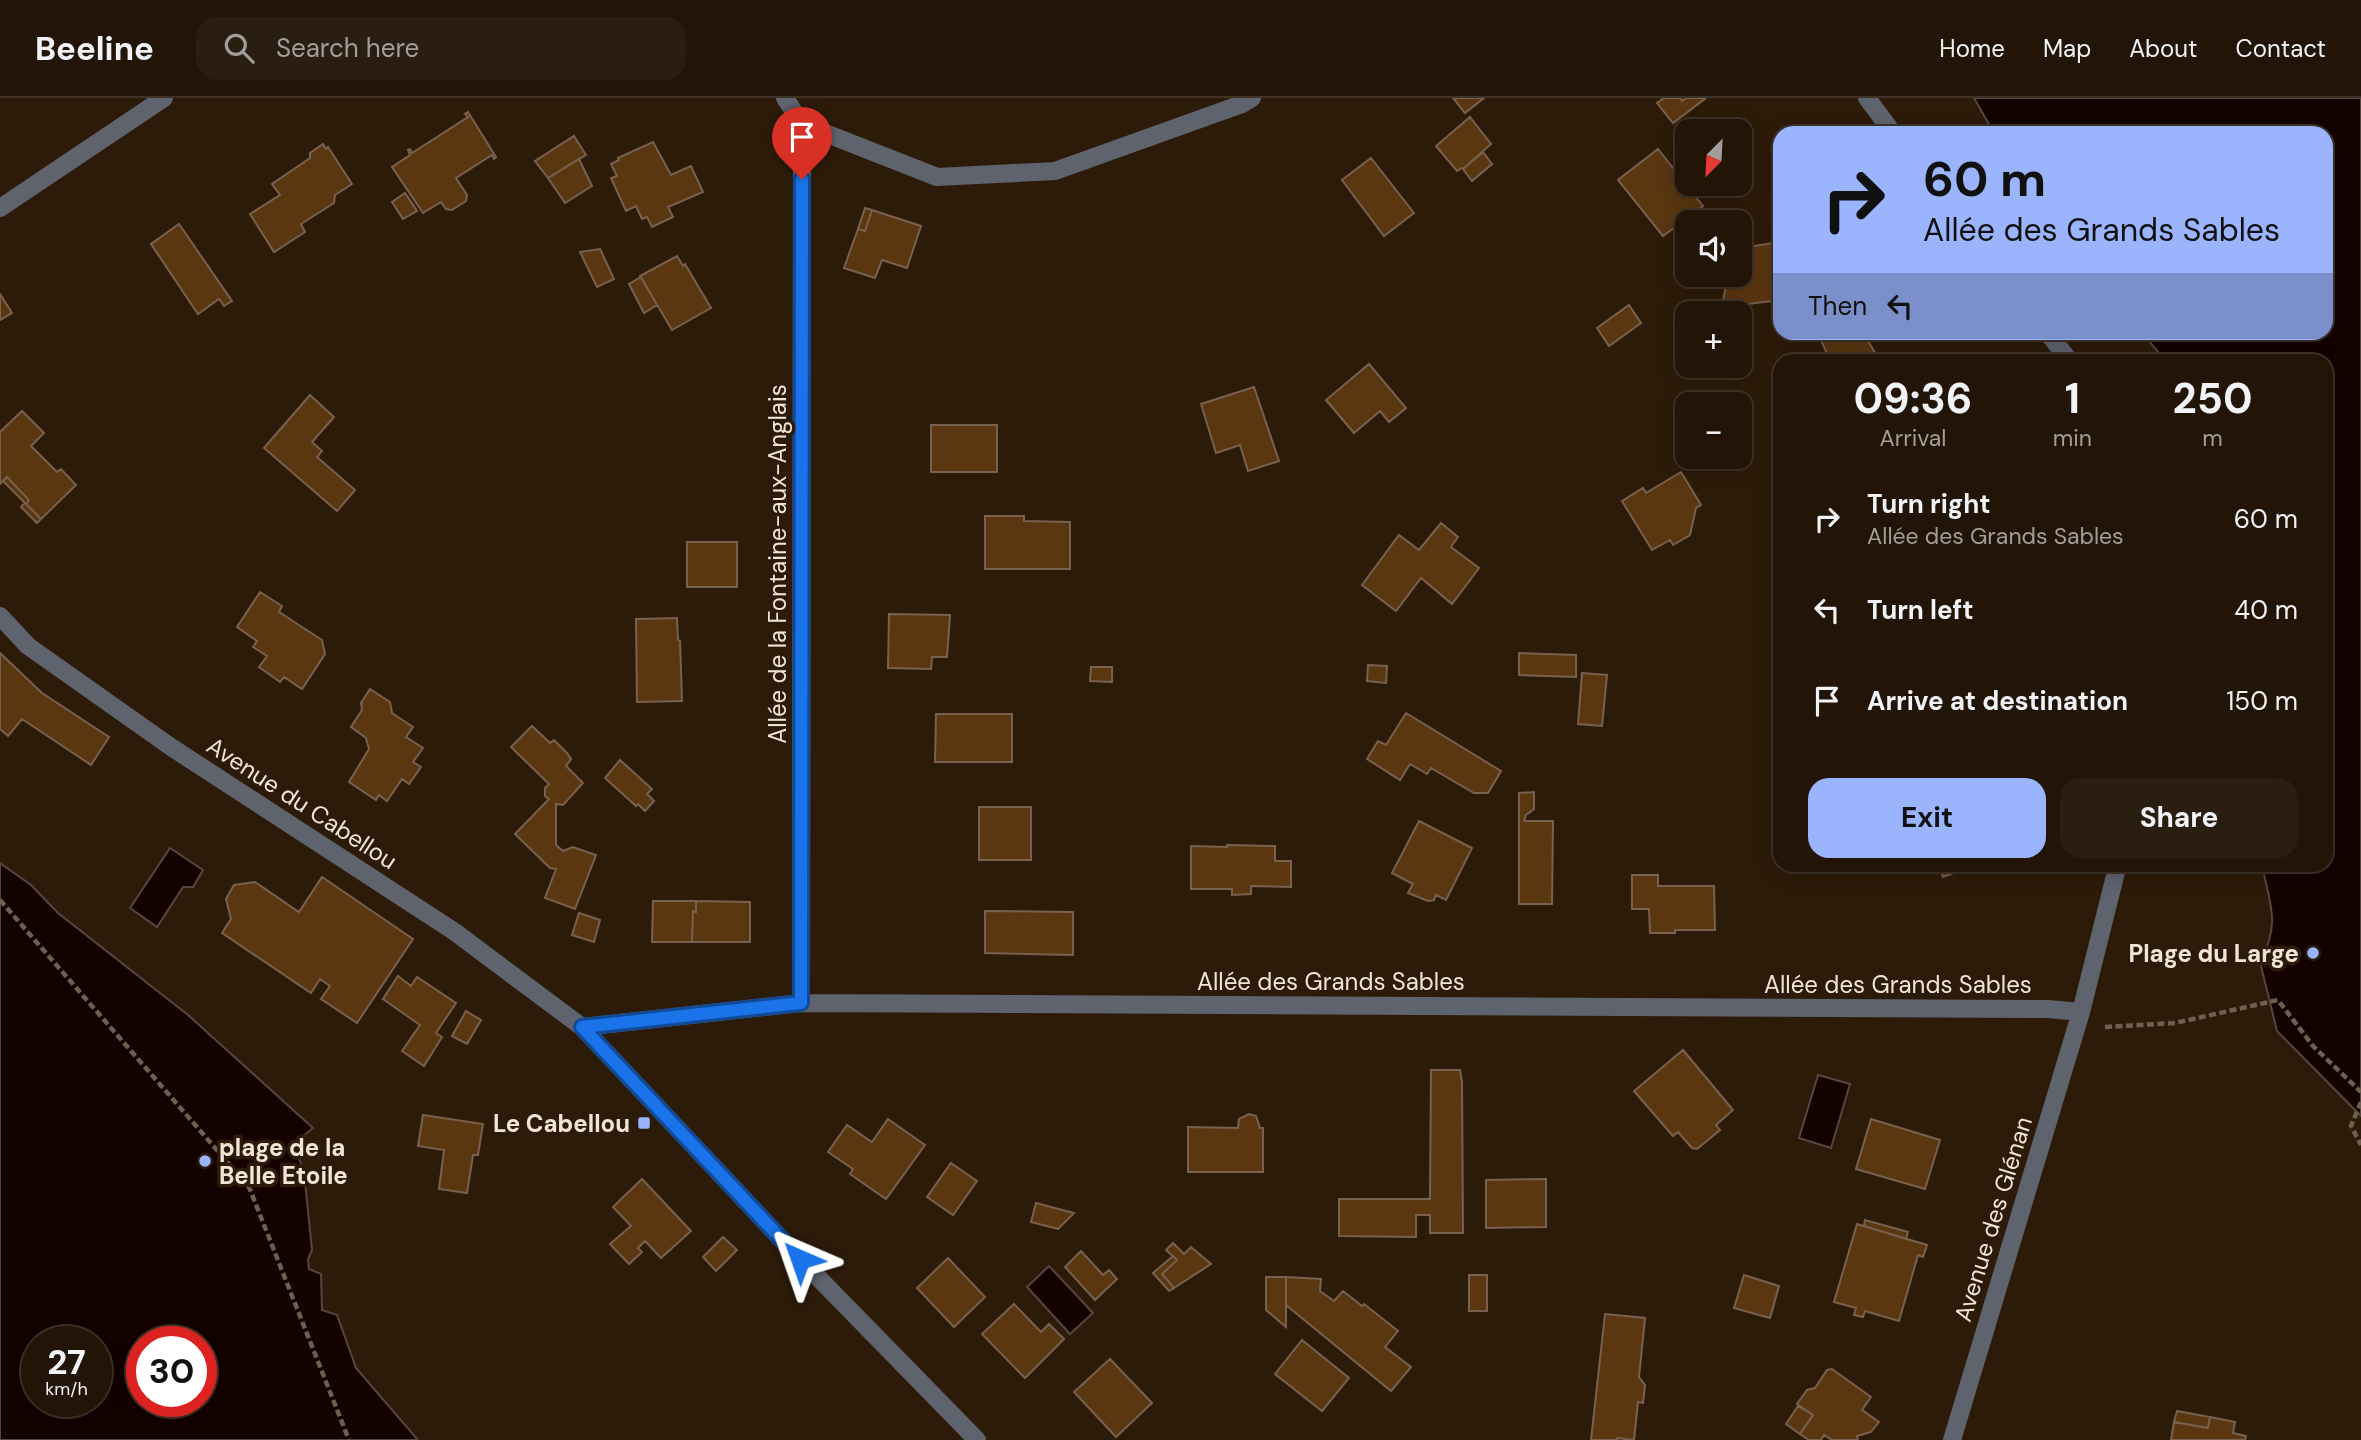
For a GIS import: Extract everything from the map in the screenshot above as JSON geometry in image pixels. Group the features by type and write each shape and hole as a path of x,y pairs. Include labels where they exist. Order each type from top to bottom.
{"street":[{"path":"0,208 164,98"},
{"path":"785,98 802,124 937,177 1055,171 1252,98"},
{"path":"1867,98 1888,126"},
{"name":"Allée de la Fontaine-aux-Anglais","path":"801,1003 802,124"},
{"path":"2053,340 2064,354"},
{"name":"Avenue du Cabellou","path":"0,616 28,646 171,747 455,932 582,1027 800,1259 977,1440"},
{"name":"Avenue des Glénan","path":"1952,1440 2078,1021 2116,872"},
{"name":"Allée des Grands Sables","path":"582,1027 801,1003 2048,1009 2078,1021"}],"path":[{"path":"0,900 250,1187 349,1440"},
{"path":"2078,1021 2175,1023 2278,1000 2313,1046 2361,1092"},
{"path":"2361,1102 2351,1126 2361,1145"}],"shaded area":[{"path":"1974,98 2361,98 2361,1116 2277,1031 2260,962 2272,925 2263,872 2333,872 2333,354 2160,354 2148,340 2333,340 2333,126 1990,126"},
{"path":"170,848 203,870 193,887 183,887 157,927 130,908"},
{"path":"0,863 31,885 58,913 188,1015 313,1128 301,1138 296,1150 304,1172 312,1250 308,1259 309,1269 321,1274 322,1310 337,1315 356,1368 418,1440 0,1440"},
{"path":"1818,1075 1850,1084 1831,1148 1799,1138"},
{"path":"1049,1266 1093,1313 1070,1334 1027,1287"}],"building":[{"path":"1453,98 1484,98 1465,113"},
{"path":"1664,98 1680,98 1682,101 1686,98 1706,98 1673,123 1657,103"},
{"path":"468,112 496,157 494,159 492,155 456,178 467,195 466,201 452,210 446,209 441,202 423,213 392,167 410,155 408,150 412,153 468,117 465,114"},
{"path":"1470,117 1491,144 1463,169 1457,171 1436,146"},
{"path":"574,136 586,155 548,178 535,161"},
{"path":"653,142 671,175 691,166 703,192 668,207 673,217 652,227 647,217 642,219 636,206 626,211 611,178 617,176 611,164"},
{"path":"323,144 326,149 328,147 352,184 335,195 334,203 301,224 305,232 274,252 250,214 280,195 272,184 310,158 310,153"},
{"path":"1658,149 1675,171 1675,196 1695,196 1703,206 1698,210 1675,210 1675,227 1663,236 1618,180"},
{"path":"1483,152 1492,164 1472,181 1463,169"},
{"path":"1371,158 1414,213 1384,236 1342,180"},
{"path":"579,159 592,186 565,203 548,178"},
{"path":"405,193 417,211 403,219 392,202"},
{"path":"865,208 872,210 865,231 858,229"},
{"path":"872,210 921,226 907,268 882,260 875,278 844,268 858,229 865,231"},
{"path":"179,224 232,301 224,306 219,299 198,314 151,244"},
{"path":"1773,243 1773,301 1752,304 1752,301 1723,301 1726,287 1752,287 1752,246"},
{"path":"600,249 614,279 597,287 580,252"},
{"path":"677,256 683,266 685,264 711,308 672,330 640,276"},
{"path":"641,277 657,305 644,313 629,284"},
{"path":"0,294 12,313 0,320"},
{"path":"1629,305 1641,323 1609,346 1597,328"},
{"path":"1821,340 1868,340 1876,354 1827,354"},
{"path":"1369,364 1406,408 1389,422 1380,411 1354,433 1326,400"},
{"path":"1254,387 1279,461 1248,471 1240,445 1216,453 1201,404"},
{"path":"310,395 334,417 312,442 322,451 317,457 355,490 337,511 264,448"},
{"path":"22,411 44,433 31,446 57,472 61,469 76,485 41,519 26,504 29,500 7,477 0,484 0,432"},
{"path":"931,425 997,425 997,472 931,472"},
{"path":"1681,472 1701,505 1696,508 1690,535 1673,545 1670,540 1652,550 1622,501 1643,488 1646,493"},
{"path":"7,477 29,500 26,504 41,519 37,523 21,507 25,503 3,481"},
{"path":"985,516 1024,516 1024,521 1070,522 1070,569 985,569"},
{"path":"1441,523 1458,537 1451,547 1479,568 1452,604 1421,578 1396,611 1362,585 1399,535 1419,550"},
{"path":"687,542 737,542 737,587 687,587"},
{"path":"260,592 282,606 279,612 322,640 325,654 302,689 284,677 280,682 259,667 267,656 253,647 257,641 237,627"},
{"path":"889,614 950,615 947,657 932,657 931,669 888,668"},
{"path":"677,618 682,701 637,702 636,619"},
{"path":"0,653 42,693 109,737 91,765 22,719 8,736 0,729"},
{"path":"1519,653 1576,655 1576,677 1519,675"},
{"path":"1368,665 1387,666 1386,683 1367,681"},
{"path":"1091,667 1112,667 1112,682 1090,681"},
{"path":"1582,673 1607,675 1602,726 1578,724"},
{"path":"370,689 390,702 392,713 413,727 406,737 423,748 413,762 421,767 409,784 402,779 387,801 379,795 376,800 349,782 369,749 366,738 351,727 362,710 361,703"},
{"path":"1406,713 1501,771 1488,793 1474,793 1431,768 1427,774 1410,764 1400,780 1367,759 1378,741 1386,745"},
{"path":"936,714 1012,714 1012,762 935,762"},
{"path":"532,726 550,743 554,740 567,753 571,759 566,766 583,783 563,805 556,804 556,845 563,851 573,847 596,855 575,909 545,898 556,869 550,868 515,834 549,799 545,796 545,788 549,784 511,747"},
{"path":"620,760 652,789 647,794 654,801 645,811 605,778"},
{"path":"1534,792 1534,809 1526,815 1524,821 1553,821 1552,904 1519,904 1519,793"},
{"path":"979,807 1031,807 1031,860 979,860"},
{"path":"1419,821 1472,848 1446,900 1436,895 1434,900 1428,901 1408,893 1413,884 1392,873"},
{"path":"1191,846 1275,846 1275,861 1291,861 1291,887 1251,886 1251,894 1232,895 1232,889 1191,889"},
{"path":"1941,872 1956,872 1943,877"},
{"path":"1632,875 1658,875 1658,886 1714,886 1715,930 1650,933 1649,909 1632,909"},
{"path":"322,877 413,939 357,1023 321,999 330,986 320,979 311,993 222,933 231,919 226,899 234,885 255,882 299,912"},
{"path":"653,901 696,901 692,942 652,942"},
{"path":"696,901 750,902 750,942 692,942"},
{"path":"985,911 1073,912 1073,955 985,953"},
{"path":"579,913 600,920 594,942 572,935"},
{"path":"398,976 411,986 417,977 456,1003 436,1033 442,1037 424,1066 402,1051 420,1025 383,999"},
{"path":"466,1011 481,1020 467,1044 452,1036"},
{"path":"1683,1050 1733,1110 1716,1125 1720,1130 1697,1149 1692,1148 1678,1132 1673,1136 1634,1091"},
{"path":"1431,1070 1460,1070 1463,1233 1430,1233 1430,1215 1416,1215 1416,1237 1339,1236 1339,1199 1430,1199"},
{"path":"1249,1114 1256,1116 1260,1128 1263,1128 1263,1172 1188,1172 1188,1127 1238,1128 1239,1119"},
{"path":"423,1115 483,1124 478,1155 473,1155 467,1193 439,1189 444,1150 418,1146"},
{"path":"888,1119 925,1145 886,1199 850,1174 853,1169 828,1152 847,1125 872,1142"},
{"path":"1871,1119 1940,1140 1925,1189 1856,1169"},
{"path":"951,1163 977,1181 953,1215 927,1197"},
{"path":"642,1179 691,1231 661,1258 645,1241 638,1248 642,1252 629,1264 610,1244 631,1226 613,1207"},
{"path":"1546,1179 1546,1227 1486,1228 1486,1180"},
{"path":"1036,1203 1074,1213 1058,1229 1031,1222"},
{"path":"1865,1220 1908,1232 1906,1239 1864,1226"},
{"path":"1857,1224 1927,1245 1923,1257 1918,1255 1899,1321 1865,1311 1863,1317 1854,1315 1856,1308 1834,1302"},
{"path":"723,1237 737,1250 716,1271 703,1257"},
{"path":"1173,1243 1184,1254 1191,1247 1211,1264 1174,1288 1162,1274 1177,1260 1166,1250"},
{"path":"1081,1251 1103,1275 1109,1270 1117,1279 1095,1300 1065,1267"},
{"path":"1173,1256 1177,1260 1162,1274 1174,1288 1169,1291 1153,1273"},
{"path":"948,1258 985,1297 954,1327 917,1288"},
{"path":"1469,1275 1487,1275 1487,1311 1469,1311"},
{"path":"1744,1275 1779,1286 1770,1318 1734,1308"},
{"path":"1266,1277 1286,1277 1286,1327 1266,1310"},
{"path":"1286,1277 1321,1279 1320,1291 1334,1301 1343,1291 1398,1331 1385,1347 1411,1367 1391,1391 1286,1305"},
{"path":"1014,1304 1041,1332 1049,1324 1064,1339 1025,1378 982,1334"},
{"path":"1605,1314 1645,1318 1639,1377 1645,1385 1643,1403 1638,1402 1634,1440 1591,1440"},
{"path":"1302,1340 1349,1378 1322,1411 1275,1374"},
{"path":"1110,1359 1152,1403 1116,1437 1074,1392"},
{"path":"1832,1369 1871,1397 1862,1410 1879,1422 1871,1432 1857,1436 1858,1440 1832,1440 1824,1435 1821,1440 1809,1440 1800,1434 1813,1415 1797,1404 1807,1390 1815,1388 1827,1370"},
{"path":"1798,1406 1813,1415 1800,1434 1786,1424"},
{"path":"2177,1411 2210,1417 2208,1428 2174,1422"},
{"path":"2210,1417 2235,1422 2233,1433 2246,1436 2245,1440 2171,1440 2174,1422 2208,1428"}],"place":[{"name":"Plage du Large","path":"2313,953"},
{"name":"Le Cabellou","path":"644,1123"},
{"name":"plage de la Belle Etoile","path":"205,1161"}],"route":[{"path":"800,1259 582,1027 801,1003 802,179"}]}
